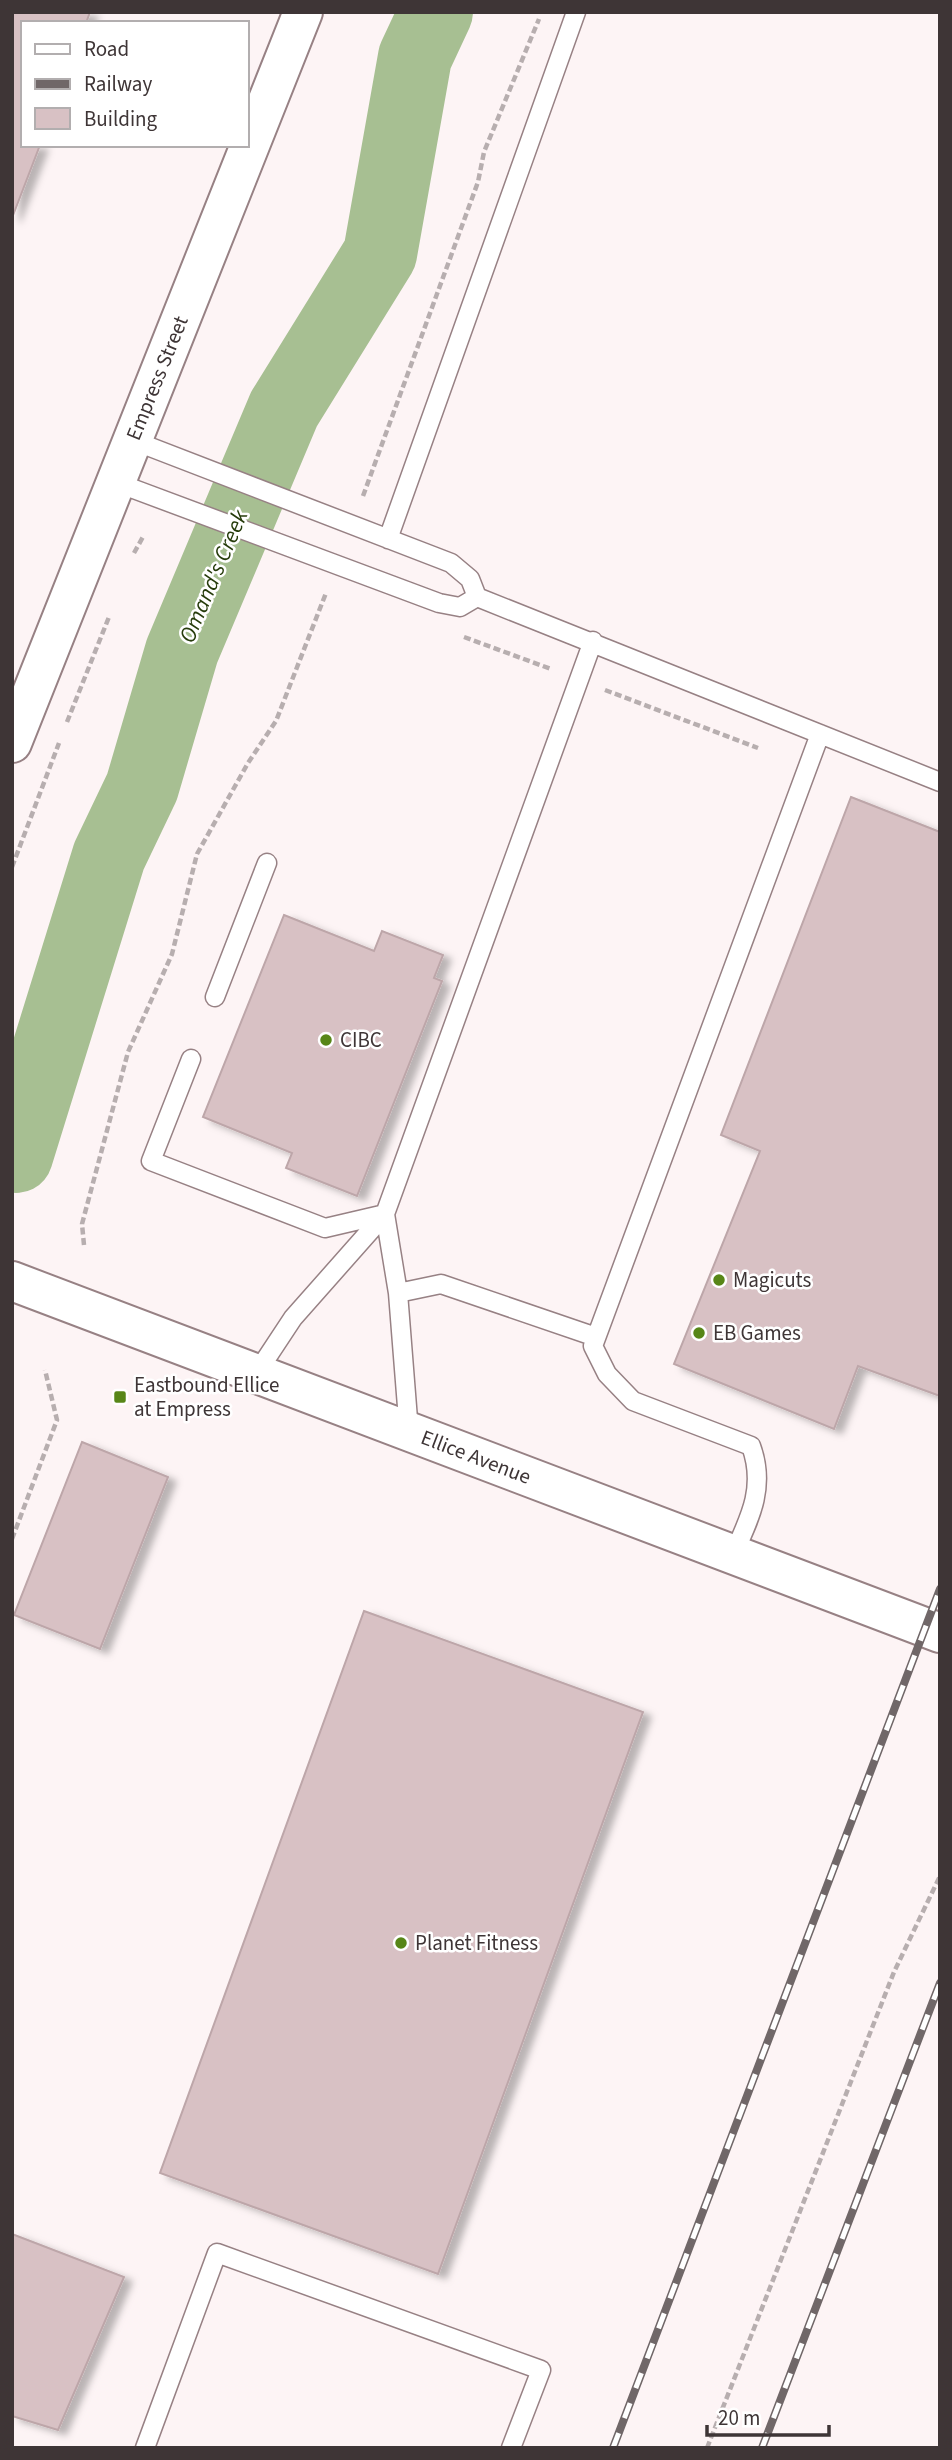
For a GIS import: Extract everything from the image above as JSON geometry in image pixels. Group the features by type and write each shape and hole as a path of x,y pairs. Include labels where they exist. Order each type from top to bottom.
{"main road":[{"name":"Empress Street","path":"12,743 303,12"},
{"name":"Ellice Avenue","path":"12,1280 940,1633"}],"lane":[{"path":"388,539 576,12"},
{"path":"132,440 451,563 470,579 477,597 593,641 940,782"},
{"path":"116,482 439,603 460,607 477,597"},
{"path":"256,1374 293,1318 385,1214 593,641"},
{"path":"733,1555 754,1510 758,1467 751,1446 633,1401 607,1374 593,1346 820,734"},
{"path":"215,997 267,863"},
{"path":"191,1059 151,1161 325,1228 385,1214"},
{"path":"385,1214 398,1293 409,1432"},
{"path":"398,1293 441,1284 596,1338"},
{"path":"145,2448 217,2253 541,2370 511,2448"}],"path":[{"path":"352,526 478,182 484,152 542,12"},
{"path":"133,555 144,535"},
{"path":"84,1245 82,1224 128,1052 172,954 197,854 248,763 276,721 338,565"},
{"path":"12,867 111,612"},
{"path":"453,633 758,748"},
{"path":"12,1539 57,1420 45,1370"},
{"path":"707,2448 894,1972 940,1876"}],"building":[{"path":"12,12 90,12 87,21 21,21 21,147 39,147 12,218"},
{"path":"851,797 940,832 940,1396 858,1366 834,1429 674,1364 760,1151 721,1135"},
{"name":"CIBC","path":"284,915 374,951 382,931 443,955 434,978 442,981 357,1196 286,1168 292,1153 203,1117"},
{"path":"82,1442 168,1477 100,1649 14,1615"},
{"name":"Planet Fitness","path":"364,1611 643,1712 438,2274 160,2173"},
{"path":"12,2234 124,2277 58,2430 12,2416"}],"waterway":[{"name":"Omand's Creek","path":"16,1156 109,856 142,787 182,651 284,409 380,254 415,57 436,12"}],"railway":[{"path":"613,2448 940,1589"},
{"path":"762,2448 940,1983"}],"place":[{"name":"CIBC","path":"326,1040"},
{"name":"Magicuts","path":"719,1280"},
{"name":"EB Games","path":"699,1333"},
{"name":"Eastbound Ellice at Empress","path":"120,1397"},
{"name":"Planet Fitness","path":"401,1943"}]}
